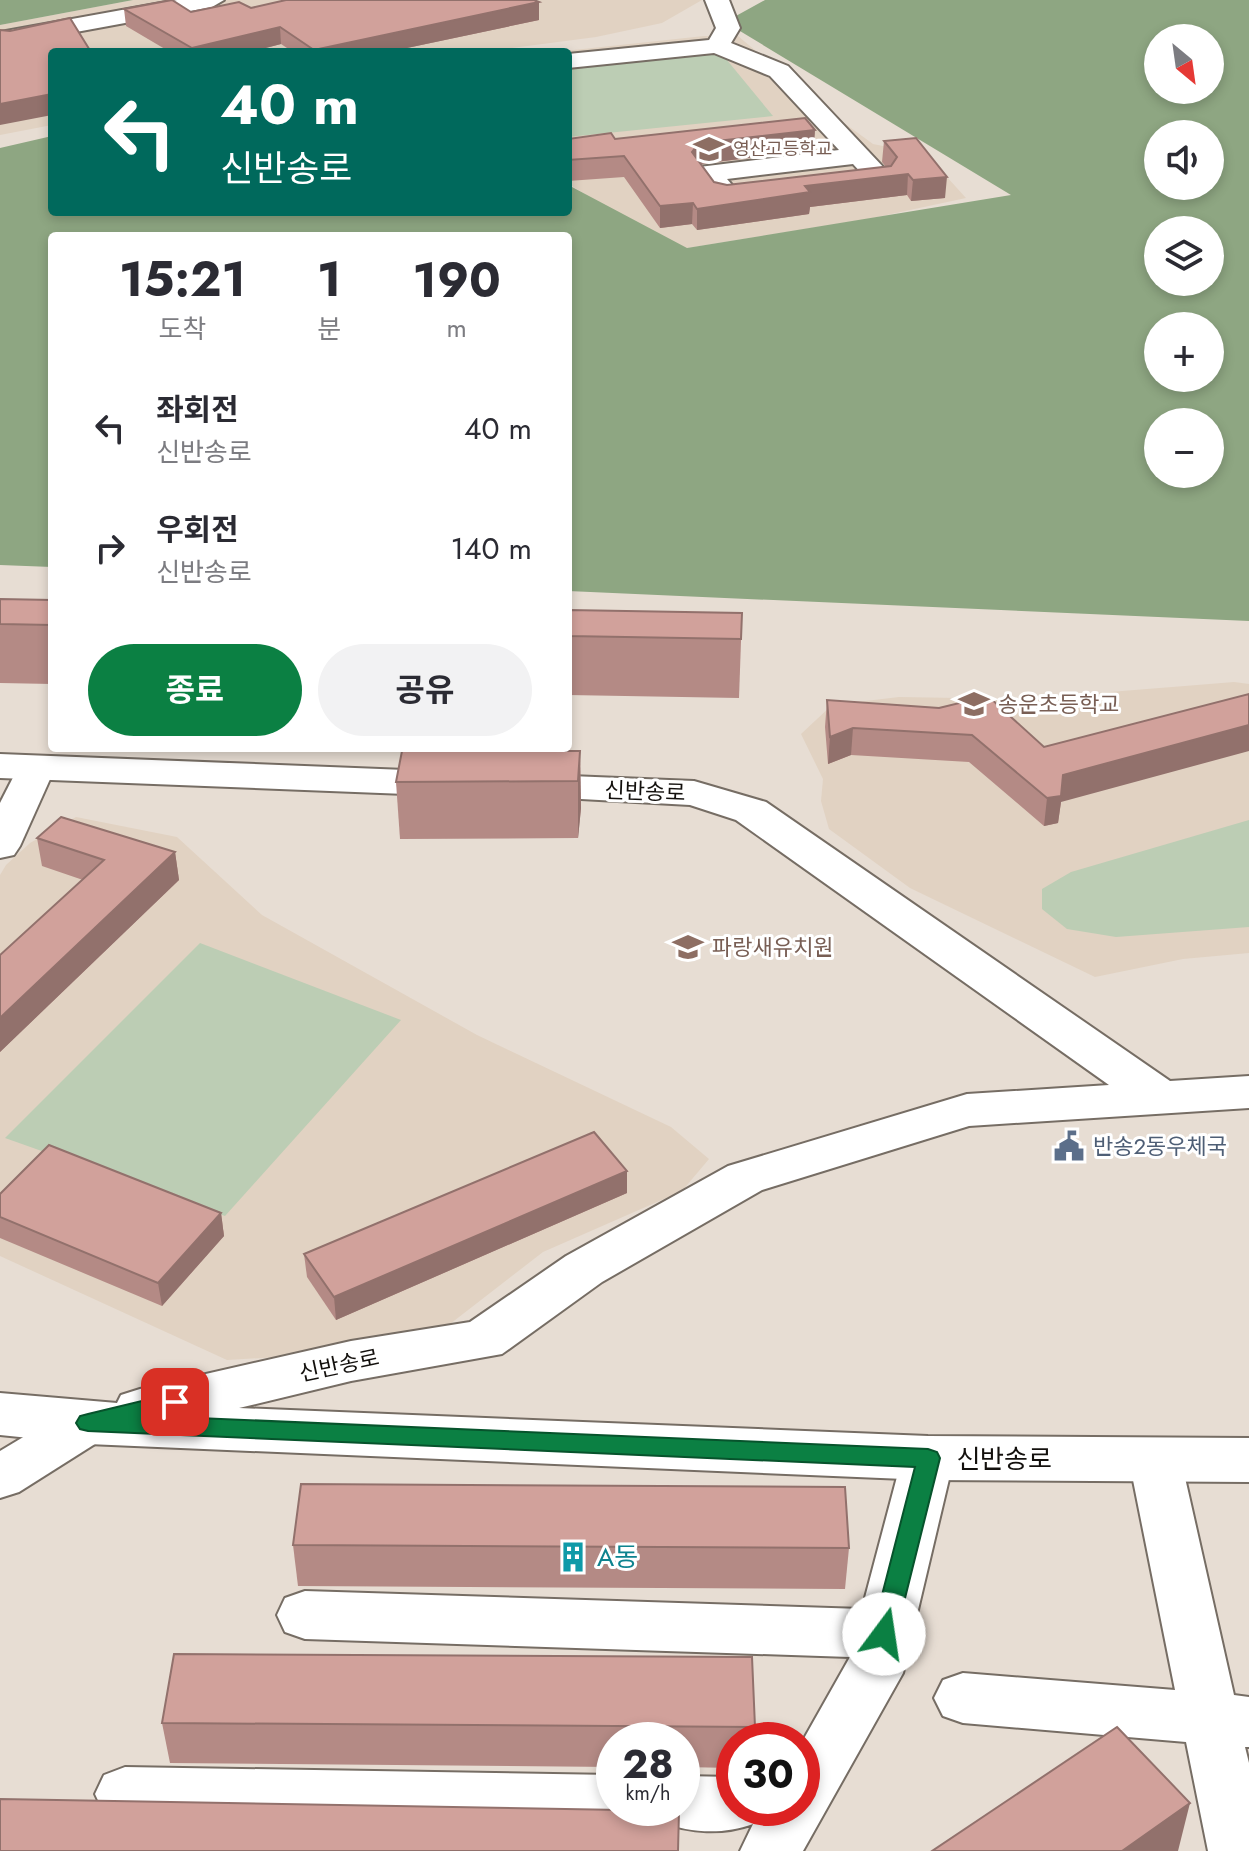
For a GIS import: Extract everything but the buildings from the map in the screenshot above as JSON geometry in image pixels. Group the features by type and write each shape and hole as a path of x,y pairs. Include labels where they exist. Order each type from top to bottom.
{"main road":[{"name":"신반송로","path":"18,767 694,793 751,811 1161,1098"},
{"name":"신반송로","path":"88,1423 351,1361 483,1340 584,1269 745,1178 967,1110 1249,1092"},
{"name":"신반송로","path":"0,1414 88,1423 928,1458 1249,1460"}],"street":[{"path":"0,39 52,32 212,0"},
{"path":"717,0 728,28 717,46"},
{"path":"572,61 717,46 779,71 861,155 885,183 780,188 726,195 708,173 861,155"},
{"path":"780,188 810,161"},
{"name":"신반송로","path":"0,846 18,767"},
{"path":"0,1477 88,1423"},
{"path":"820,1765 874,1673 928,1458"},
{"path":"1155,1460 1230,1721 1238,1851"},
{"path":"305,1615 884,1634"},
{"path":"963,1698 1230,1721"},
{"path":"125,1794 596,1802"},
{"path":"770,1851 785,1826"}],"shaded area":[{"path":"133,0 702,0 662,23 596,37 512,48 48,48 48,126 0,135 0,25"},
{"path":"704,36 738,36 825,109 873,144 927,155 966,198 868,219 675,250 572,186 572,50"},
{"path":"1234,682 1249,684 1249,953 1183,959 1095,977 910,888 829,829 821,801 823,779 801,734 832,705 899,697 1023,699"},
{"path":"76,817 177,837 262,915 477,1035 671,1127 709,1159 682,1191 543,1252 450,1324 316,1355 227,1360 0,1256 0,875 6,865 30,843"}],"green space":[{"path":"0,0 133,0 0,25"},
{"path":"765,0 1249,0 1249,621 572,591 572,232 48,232 48,567 0,565 0,148 48,137 48,216 572,216 572,187 687,248 1011,195 725,22"},
{"path":"710,50 722,54 773,116 572,137 572,66"},
{"path":"1249,820 1249,927 1116,937 1067,929 1042,909 1042,889 1071,872"},
{"path":"200,943 401,1020 225,1216 5,1138"}],"place":[{"name":"영산고등학교","path":"709,149"},
{"name":"송운초등학교","path":"974,704"},
{"name":"파랑새유치원","path":"688,947"},
{"name":"반송2동우체국","path":"1069,1146"},
{"name":"A동","path":"573,1557"}],"route":[{"path":"175,1402 88,1423 928,1458 884,1634"}]}
